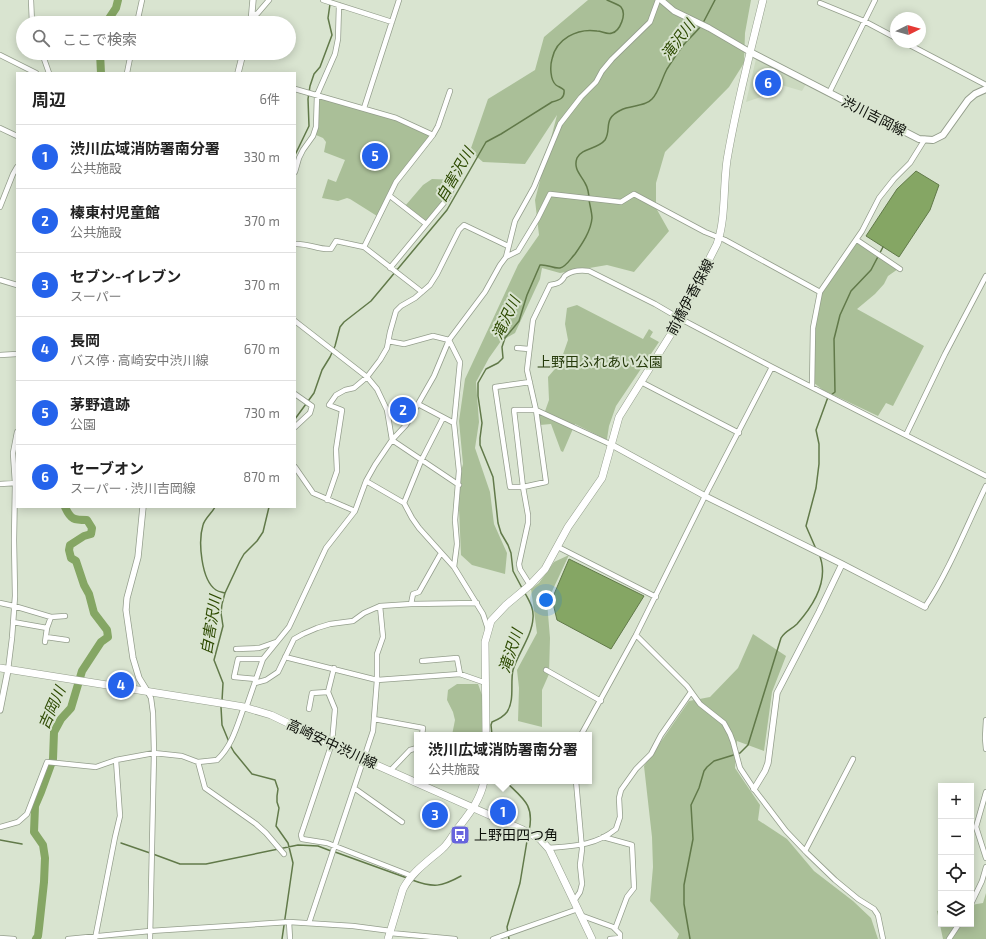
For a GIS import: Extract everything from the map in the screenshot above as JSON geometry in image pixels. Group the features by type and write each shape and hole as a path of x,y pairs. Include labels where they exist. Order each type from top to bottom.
{"main road":[{"name":"前橋伊香保線","path":"486,732 485,642 488,629 496,615 545,569 568,528 602,478 619,417 679,318 709,261 719,237 723,213 727,161 750,52 763,0"},
{"name":"渋川吉岡線","path":"750,52 919,139 925,139"},
{"path":"925,139 933,140 943,134 968,100 975,94 986,89"},
{"name":"高崎安中渋川線","path":"0,668 224,703 271,715 363,759 414,781"},
{"name":"高崎安中渋川線","path":"420,784 523,830 534,836 548,848 553,855 592,939"},
{"path":"390,934 403,890 412,876 443,848 474,807 483,784"}],"street":[{"path":"30,0 31,16"},
{"path":"139,16 142,0"},
{"path":"253,0 252,14 257,14 269,0"},
{"path":"323,0 392,22"},
{"path":"364,108 399,0"},
{"path":"506,257 515,221 534,187 560,124 581,97 596,82 602,71 612,59 650,22 658,0"},
{"path":"661,0 667,6 682,15 709,28 750,52"},
{"path":"829,93 875,0"},
{"path":"820,3 864,21 890,35"},
{"path":"296,168 299,158 313,136 316,127 317,95 335,54 338,39 339,5"},
{"path":"915,48 986,85"},
{"path":"0,55 34,72"},
{"path":"45,60 50,72"},
{"path":"127,72 130,60"},
{"path":"238,72 241,60"},
{"path":"296,89 396,118 433,135"},
{"path":"364,247 396,182 433,135 438,126 450,91"},
{"path":"0,128 16,136"},
{"path":"812,386 813,328 820,292 857,240 879,198 894,179 910,163 925,139"},
{"path":"0,207 12,174 16,168"},
{"path":"390,269 447,199 454,185"},
{"path":"0,827 18,822 27,814 47,762 96,768 116,760 154,753 182,756 198,762 217,760 227,749 256,681 263,659 289,627 326,548 355,511 366,481 375,465 392,440 406,425 434,376 449,340 485,292 506,257 518,251 538,218 550,194 621,202 634,194 705,232 719,237 820,292"},
{"path":"390,196 426,224"},
{"path":"327,500 337,472 336,449 342,410 329,405 336,395 345,390 354,388 367,378 387,348 396,311 430,285 438,274 459,230 464,225 508,246"},
{"path":"857,240 900,269"},
{"path":"296,244 322,250 331,249 336,241 364,247 390,269 422,292"},
{"path":"530,382 495,387 510,487 523,487 546,482 536,410 530,382 527,370 533,320 550,285 558,284 564,275 580,270 589,271 772,367 812,386 986,476"},
{"path":"906,435 945,354 986,276"},
{"path":"0,280 16,285"},
{"path":"296,323 367,378 377,389 384,405 392,440 421,461 459,485"},
{"path":"388,341 404,344 433,336 449,340 460,362 454,423 459,471 455,520 457,544 454,567"},
{"path":"517,348 529,349"},
{"path":"0,355 16,354"},
{"path":"583,732 601,701 656,597 705,496 772,367"},
{"path":"641,382 739,433"},
{"path":"296,395 312,406 310,413 296,426"},
{"path":"418,404 454,423"},
{"path":"528,586 519,564 528,523 528,515 523,487 514,410 536,410 612,445 705,496 925,607 960,541 986,486"},
{"path":"404,503 421,461 443,418"},
{"path":"0,710 8,670 14,606 16,483 13,453 16,437"},
{"path":"296,469 312,493 355,511"},
{"path":"366,481 404,503 419,528 454,567 477,603 483,614 488,629"},
{"path":"0,484 16,483"},
{"path":"142,508 138,557 127,598 126,610 133,658 139,678 151,698 154,713 150,939"},
{"path":"558,547 656,597"},
{"path":"411,604 412,594 419,592 441,553"},
{"path":"754,788 765,771 768,763 777,693 820,612 842,564"},
{"path":"0,603 51,617 65,616"},
{"path":"263,659 238,659 234,677 256,681 266,680 278,672 294,639 330,624 352,621 364,613 380,606 477,603"},
{"path":"309,923 373,731 377,680 377,654 383,637 380,606"},
{"path":"45,642 47,628 51,617"},
{"path":"13,622 47,628"},
{"path":"636,635 687,686 700,704 724,723 733,742 740,768 754,788 786,831 805,851 834,880 858,899 874,909 878,915 883,939"},
{"path":"46,637 67,640"},
{"path":"236,649 259,648 278,642"},
{"path":"285,657 334,668 377,680 460,674 486,683"},
{"path":"422,661 457,658 460,674"},
{"path":"334,668 328,692 335,709 332,743 301,835 302,839 318,841 335,846 412,876"},
{"path":"546,670 601,701"},
{"path":"309,709 312,693 328,692"},
{"path":"548,848 581,845 603,837 618,827 620,818 619,798 621,790 636,769 651,754 661,735 691,692"},
{"path":"374,719 423,728 422,732"},
{"path":"986,720 986,749"},
{"path":"390,771 410,750 414,749"},
{"path":"805,851 853,759"},
{"path":"95,938 120,816 116,760"},
{"path":"198,762 205,788 256,824 284,854"},
{"path":"574,901 580,892 582,884 580,865 581,845 576,784"},
{"path":"354,788 402,822"},
{"path":"986,792 976,826 986,858"},
{"path":"603,837 632,845 634,888 627,897 615,929"},
{"path":"974,898 982,881 986,867"},
{"path":"493,939 579,912 615,929 620,934 620,939 610,939"},
{"path":"288,922 290,939"},
{"path":"68,939 95,938 150,931 288,922 309,923 390,934 455,939"},
{"path":"950,939 957,927"},
{"path":"0,938 14,939"}],"shaded area":[{"path":"756,59 806,84 802,91 778,84 772,94 764,90 761,97 746,102"},
{"path":"916,171 939,185 930,210 899,257 866,236 897,189"},
{"path":"569,559 644,596 611,649 557,620 552,599"}],"green space":[{"path":"588,0 751,0 745,33 744,63 729,87 665,152 656,183 656,208 669,231 634,272 607,265 560,273 542,268 540,279 515,333 501,341 489,358 476,382 479,422 475,448 490,492 494,524 507,553 505,574 472,565 461,555 459,508 460,475 463,464 459,421 465,379 518,265 539,235 535,200 557,115 525,164 483,162 470,151 488,99 535,70 544,37"},
{"path":"321,97 395,119 430,136 396,180 377,216 347,198 338,201 322,198 328,179 336,182 345,160 324,152 326,142 323,138 316,135 319,118 319,98"},
{"path":"432,179 458,180 426,221 424,221 405,206 423,185"},
{"path":"857,242 898,269 888,276 884,284 875,294 857,309 924,346 893,406 886,403 878,416 823,390 814,383 816,325 819,302 829,280"},
{"name":"上野田ふれあい公園","path":"577,305 643,339 649,329 653,332 650,337 659,342 616,406 609,426 607,439 575,424 563,452 561,451 551,424 540,425 538,413 544,414 549,400 548,377 560,363 568,340 565,324 567,308"},
{"path":"569,555 547,602 550,638 549,674 542,690 542,727 518,721 519,688 517,670 537,633 531,589 539,583 554,562"},
{"path":"753,634 786,656 772,692 764,751 737,741 735,768 760,805 758,820 787,839 814,871 853,901 871,918 878,939 677,939 679,934 650,901 653,867 652,837 644,766 689,701 710,697 738,668"},
{"path":"457,684 478,684 486,706 483,732 453,732 455,720 447,700 448,690"},
{"path":"986,893 986,939 943,939 940,927 974,927 974,904 983,903"}],"waterway":[{"name":"吉岡川","path":"111,16 116,8 118,0"},
{"name":"自害沢川","path":"296,418 314,393 322,370 335,346 340,327 344,322 371,301 447,210 486,142 552,102 563,97 564,90 554,83 551,73 552,59 558,46 568,36 582,31 599,31 610,33 615,32 618,29 622,22 623,10 620,6 607,0"},
{"name":"滝沢川","path":"703,23 715,0"},
{"path":"296,153 309,126 308,99 310,86 314,74 320,67 332,35 328,18 330,4"},
{"name":"滝沢川","path":"522,588 513,571 511,553 501,533 498,523 493,477 480,445 482,423 478,396 478,383 486,369 498,363 503,358 502,347 505,338 519,321 527,295 540,265 557,268 564,266 575,254 588,232 592,214 587,187 577,169 577,158 582,152 602,143 605,140 608,132 609,121 615,113 625,108 649,102 652,99 657,93 667,69 676,55 701,26"},
{"name":"吉岡川","path":"100,60 101,72"},
{"path":"831,395 835,392 834,339 840,315 851,291 871,270 883,247"},
{"path":"816,549 806,526 816,488 819,464 819,444 816,430 828,397"},
{"name":"吉岡川","path":"36,939 39,928 45,858 43,845 34,832 35,806 53,759 54,732 61,719 71,708 82,671 101,642 108,637 107,630 94,613 89,594 84,585 76,561 71,558 69,550 70,545 84,536 91,534 92,528 87,520 71,517 66,508"},
{"path":"214,508 203,525 201,540 202,560 207,578 211,585 217,591 225,593"},
{"name":"自害沢川","path":"222,701 223,683 214,660 223,626 221,613 222,604 225,593 240,561 244,554 257,541 263,532 269,508"},
{"path":"690,939 684,904 684,885 693,839 691,805 699,788 704,771 707,767 714,761 740,753 748,745 781,638 803,617 818,592 823,573 819,554"},
{"name":"滝沢川","path":"492,732 492,722 507,712 511,702 513,670 528,638 532,625 533,611 525,593"},
{"name":"自害沢川","path":"221,707 222,725 229,742"},
{"name":"自害沢川","path":"230,745 252,774 275,780 278,789 277,802 279,808 276,826 288,843 293,863 282,939"},
{"name":"滝沢川","path":"508,784 522,797 529,808 529,831"},
{"name":"滝沢川","path":"509,939 507,927 520,883 528,835"},
{"path":"0,840 22,844"},
{"path":"121,843 150,853"},
{"path":"153,854 180,864 206,864 298,845 318,846 331,851"},
{"path":"335,852 407,878"},
{"path":"412,880 437,885 461,876"}],"place":[{"name":"セーブオン","path":"768,83"},
{"name":"茅野遺跡","path":"375,156"},
{"name":"榛東村児童館","path":"403,410"},
{"name":"長岡","path":"121,685"},
{"name":"渋川広域消防署南分署","path":"503,812"},
{"name":"セブン-イレブン","path":"435,815"},
{"name":"上野田四つ角","path":"460,835"}]}
